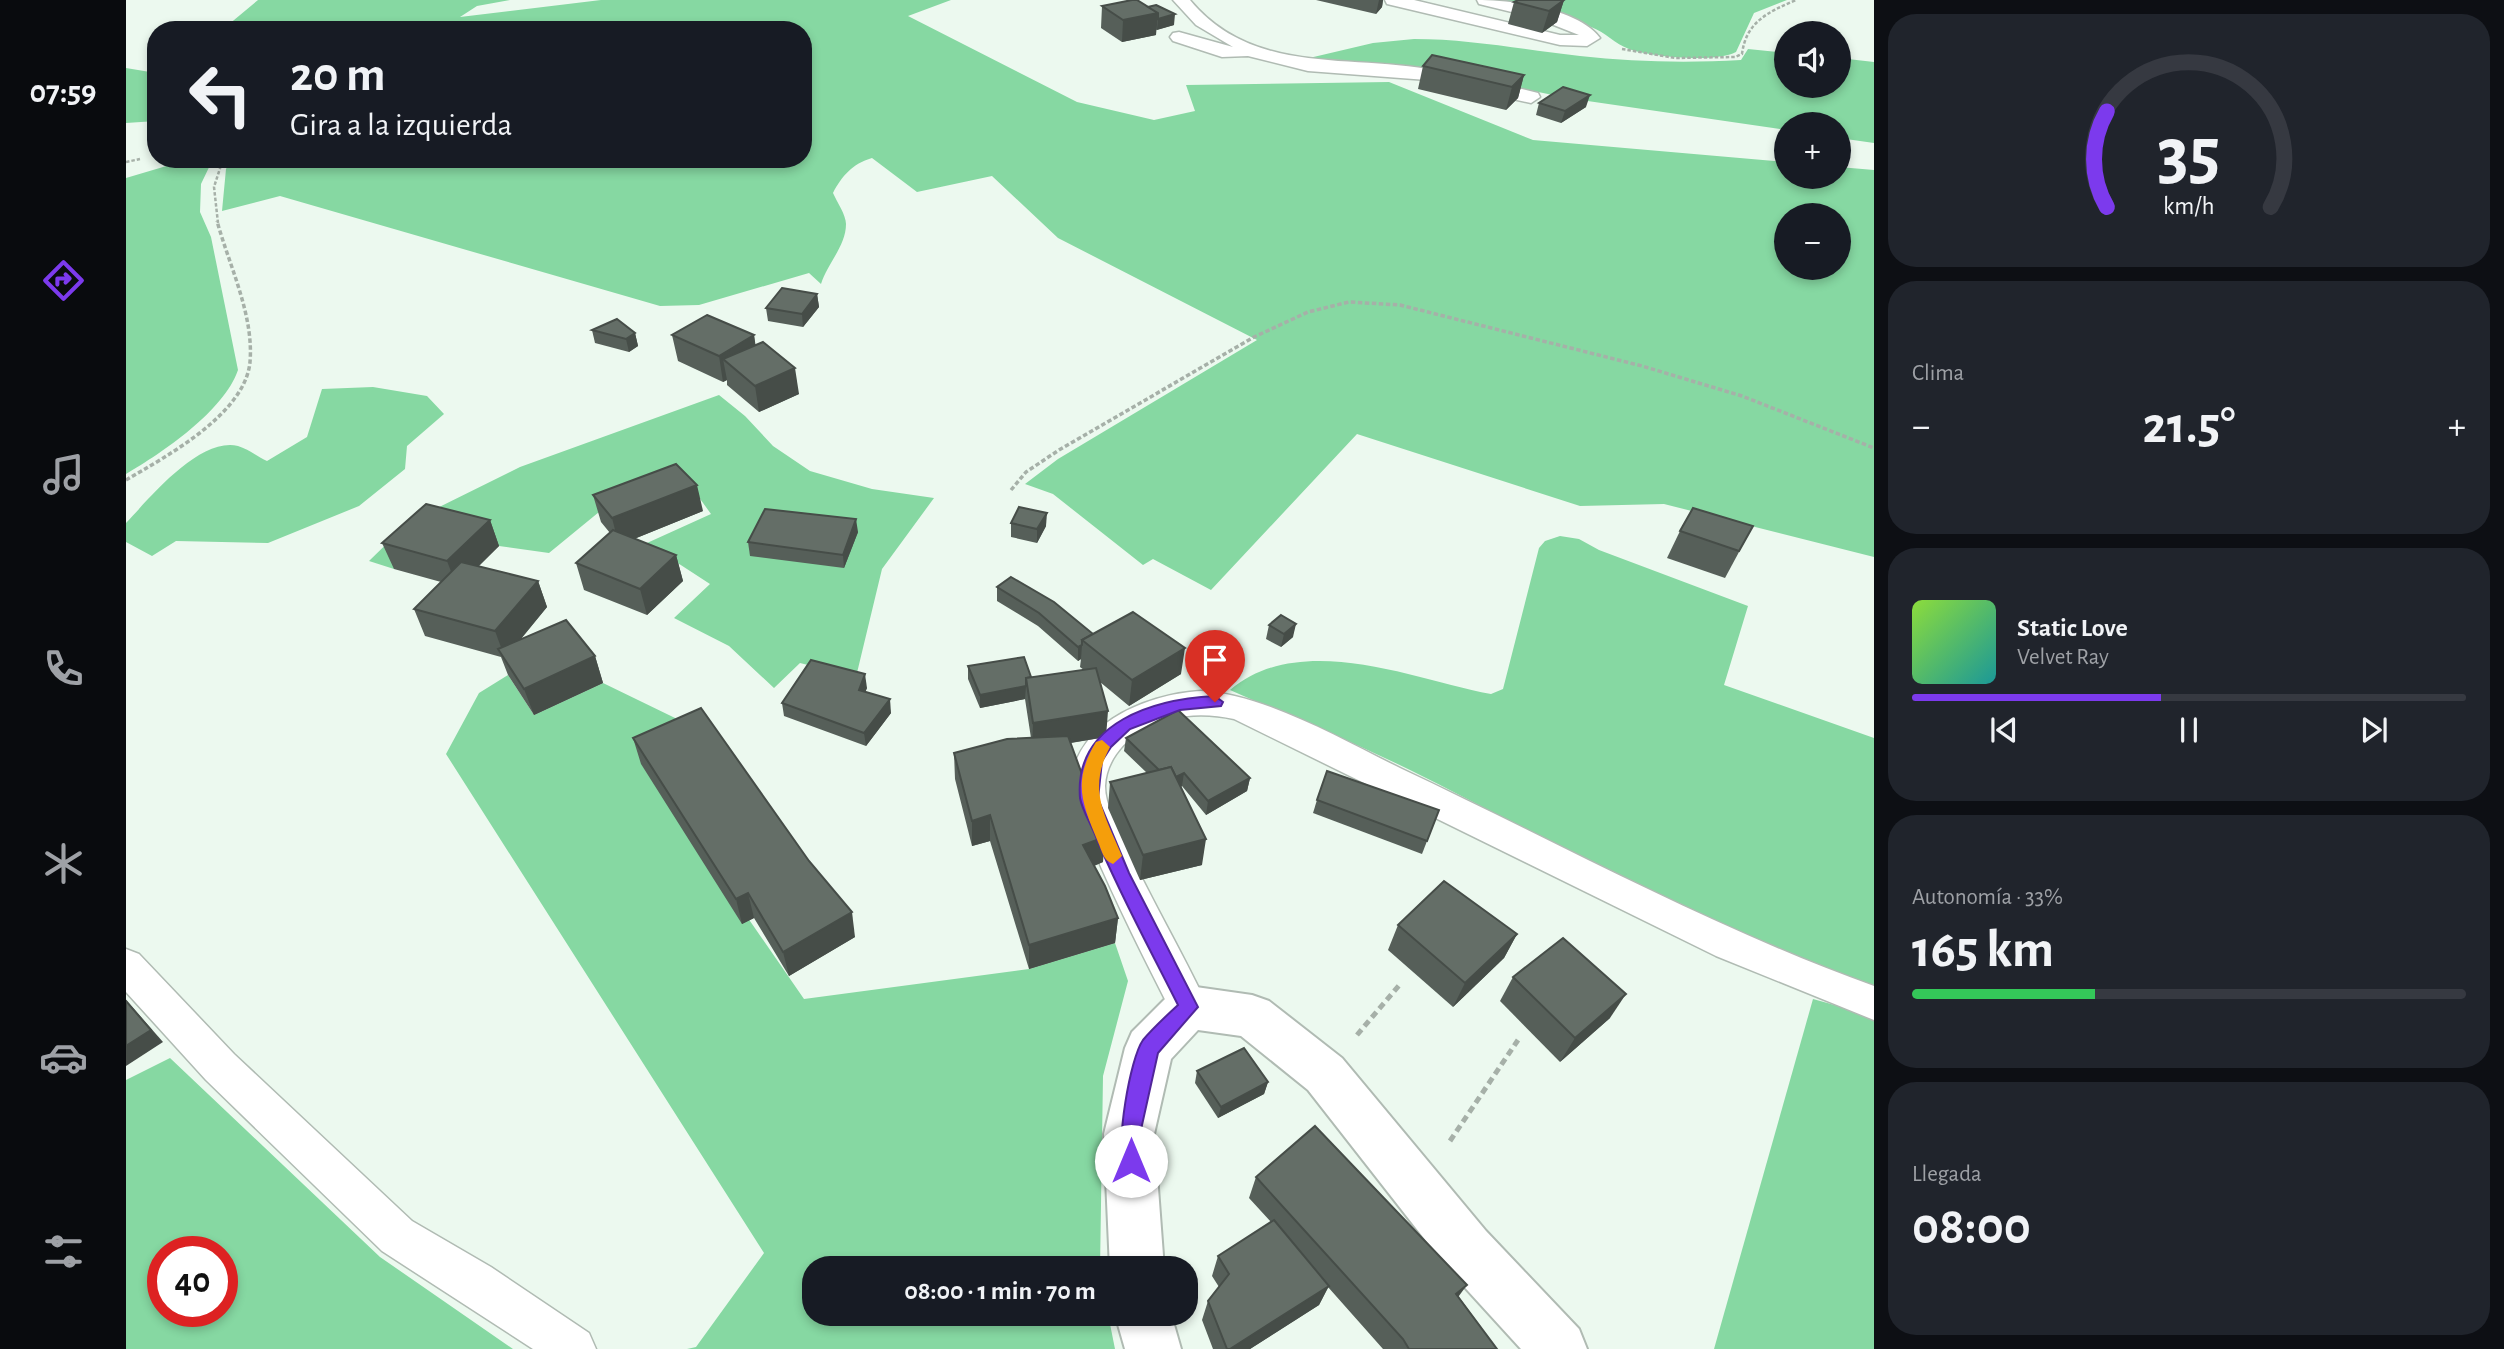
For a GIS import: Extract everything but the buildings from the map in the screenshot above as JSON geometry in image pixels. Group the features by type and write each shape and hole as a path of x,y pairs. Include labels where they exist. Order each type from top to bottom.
{"street":[{"path":"1137,1256 1129,1134 1149,1048 1189,1007 1252,1016 1325,1074 1467,1250 1559,1349"},
{"path":"1146,1326 1153,1349"}],"lane":[{"path":"1181,0 1198,19 1223,36 1247,47 1247,50"},
{"path":"1392,0 1543,36 1587,41 1591,38 1590,33 1583,30 1485,0"},
{"path":"1180,37 1219,51 1235,53 1247,50 1308,66 1427,74 1531,97"},
{"path":"1189,1007 1121,874 1089,799 1094,760 1105,742 1124,724 1179,704 1215,702 1241,708 1405,784 1690,929 1819,985 1874,1003"},
{"path":"126,967 220,1067 397,1236 475,1283 572,1349"}],"path":[{"path":"1587,41 1657,57 1735,57 1742,54 1756,18 1796,0"},
{"path":"126,162 140,159"},
{"path":"126,480 199,432 217,416 246,380 250,348 213,202 218,168"},
{"path":"1011,490 1026,472 1059,450 1254,337 1308,312 1349,302 1400,305 1642,366 1742,396 1874,448"},
{"path":"1325,1074 1401,983"},
{"path":"1418,1188 1518,1040"}],"green space":[{"path":"258,0 510,0 477,6 460,17 601,0 951,0 908,16 1077,102 1154,120 1195,111 1186,85 1389,82 1533,140 1774,161 1774,189 1851,189 1851,168 1874,170 1874,557 1664,504 1580,506 1357,434 1211,590 1153,559 1143,565 1053,494 1025,484 1058,459 1257,340 1058,238 992,176 917,192 872,158 865,161 848,171 833,193 845,217 845,232 821,284 809,273 699,305 660,306 280,196 222,211 226,168 812,168 812,21 233,21"},
{"path":"1502,0 1787,0 1754,13 1736,52 1699,58 1639,52 1619,44 1591,27"},
{"path":"1435,39 1580,56 1681,62 1741,60 1748,49 1774,52 1774,98 1851,98 1851,59 1874,62 1874,143 1851,140 1851,112 1774,112 1774,128 1567,98 1435,70 1305,59 1373,43"},
{"path":"126,68 147,72 147,122 126,123"},
{"path":"160,168 209,168 201,184 200,212 211,237 238,370 220,401 190,430 126,474 126,178"},
{"path":"373,387 427,396 444,414 407,446 405,469 359,506 268,543 176,541 152,556 126,542 126,523 162,485 192,460 223,446 238,446 267,461 307,437 322,389"},
{"path":"719,395 745,416 773,446 810,471 872,489 934,498 882,569 856,677 800,663 774,688 729,646 674,618 710,584 647,543 711,514 685,478 610,503 549,553 499,546 437,530 394,569 369,561 409,522 520,467"},
{"path":"1560,536 1579,539 1599,550 1748,606 1724,685 1874,738 1874,991 1814,969 1696,917 1410,770 1230,690 1258,672 1290,663 1323,661 1393,670 1491,694 1503,689 1539,548 1545,541"},
{"path":"508,675 534,715 603,683 708,734 642,765 804,999 1029,969 1115,943 1128,981 1103,1076 1100,1256 802,1256 802,1326 1110,1326 1115,1349 687,1349 696,1347 764,1253 446,754 479,693"},
{"path":"1813,999 1874,1016 1874,1349 1714,1349"},
{"path":"170,1058 380,1257 513,1349 126,1349 126,1080"}],"slow traffic":[{"path":"1102,747 1094,760 1089,799 1113,856"}],"route":[{"path":"1131,1161 1129,1134 1149,1048 1189,1007 1121,874 1089,799 1094,760 1105,742 1124,724 1148,713 1179,704 1215,702"}]}
